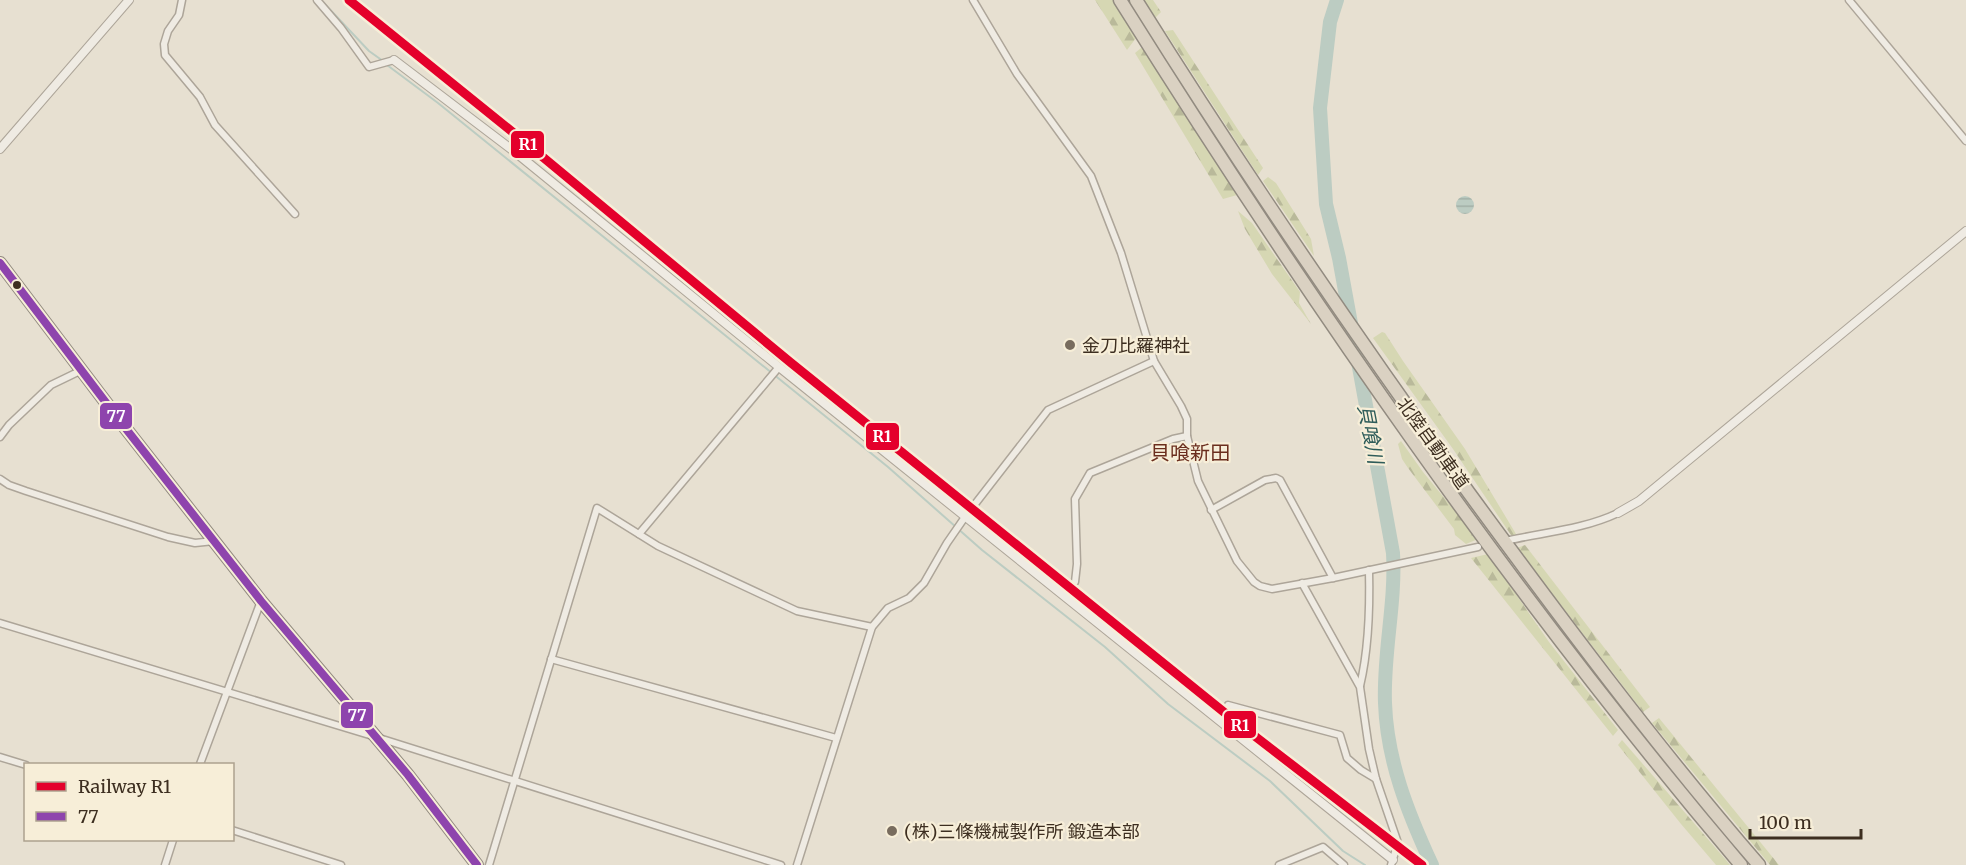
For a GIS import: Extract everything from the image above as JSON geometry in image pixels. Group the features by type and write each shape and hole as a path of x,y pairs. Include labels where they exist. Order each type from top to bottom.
{"highway":[{"name":"北陸自動車道","path":"1120,0 1307,287 1403,426 1570,651 1662,770 1741,865"},
{"name":"北陸自動車道","path":"1136,0 1301,254 1399,396 1601,670 1759,865"},
{"path":"0,263 261,601 376,736 477,865"}],"street":[{"path":"182,0 179,15 168,31 164,44 165,55 200,97 215,125 295,214"},
{"path":"317,0 369,67 394,60 515,152 777,369 965,517 1392,863 1398,843 1376,778 1369,749 1360,687 1370,619 1371,570"},
{"path":"973,0 1017,74 1091,176 1120,253 1154,361 1187,419 1187,436 1198,481 1237,561 1254,582 1272,589 1478,547"},
{"path":"1849,0 1966,141"},
{"path":"0,148 125,1"},
{"path":"1510,540 1602,520 1639,501 1966,231"},
{"path":"797,865 872,627 888,608 909,598 924,583 965,517 1048,410 1154,361"},
{"path":"639,534 777,369"},
{"path":"0,437 9,425 51,385 82,370"},
{"path":"1075,582 1076,499 1090,473 1187,436"},
{"path":"1211,510 1265,480 1276,477 1281,480 1333,578"},
{"path":"0,479 26,491 168,537 195,543 214,541"},
{"path":"489,865 597,508 658,546 797,611 872,627"},
{"path":"1302,584 1360,687"},
{"path":"201,763 261,601"},
{"path":"0,623 376,736 781,865"},
{"path":"551,659 836,738"},
{"path":"1228,705 1340,735 1347,758 1361,770 1376,778"},
{"path":"0,757 24,764"},
{"path":"234,831 341,865"},
{"path":"165,865 173,841"},
{"path":"1280,865 1323,847 1344,865"}],"green space":[{"path":"1095,0 1113,0 1136,38 1127,50"},
{"path":"1144,0 1153,0 1161,12 1155,18"},
{"path":"1173,30 1263,168 1258,175 1165,31"},
{"path":"1141,48 1237,195 1223,199 1135,53"},
{"path":"1268,177 1276,183 1311,239 1314,256 1263,181"},
{"path":"1238,211 1252,223 1300,292 1299,303 1311,324 1272,274 1245,229"},
{"path":"1382,332 1385,333 1465,449 1516,534 1513,538 1453,449 1373,338"},
{"path":"1401,441 1423,472 1478,539 1466,544 1455,535 1454,529 1402,459 1398,444"},
{"path":"1525,545 1650,707 1643,712 1517,548"},
{"path":"1488,554 1549,642 1618,730 1613,736 1471,558"},
{"path":"1659,718 1779,865 1770,865 1652,723"},
{"path":"1622,740 1730,865 1716,865 1618,745"}],"shaded area":[{"path":"1465,196 1471,199 1474,205 1471,211 1465,214 1459,211 1456,205 1459,199"}],"waterway":[{"path":"321,0 369,51 383,61"},
{"name":"貝喰川","path":"1337,0 1330,22 1320,108 1326,204 1339,258 1393,553 1393,590 1385,684 1390,745 1400,786 1432,865"},
{"path":"387,65 438,103 888,467 982,550 1105,647 1168,704 1270,781 1343,851 1365,865"}],"rail line":[{"name":"R1","path":"349,0 790,362 1230,717 1422,865"}],"transit line":[{"name":"77","path":"0,263 261,601 408,775 477,865"}],"place":[{"name":"金刀比羅神社","path":"1070,345"},
{"name":"(株)三條機械製作所 鍛造本部","path":"892,831"}],"district":[{"name":"貝喰新田","path":"1190,452"}]}
